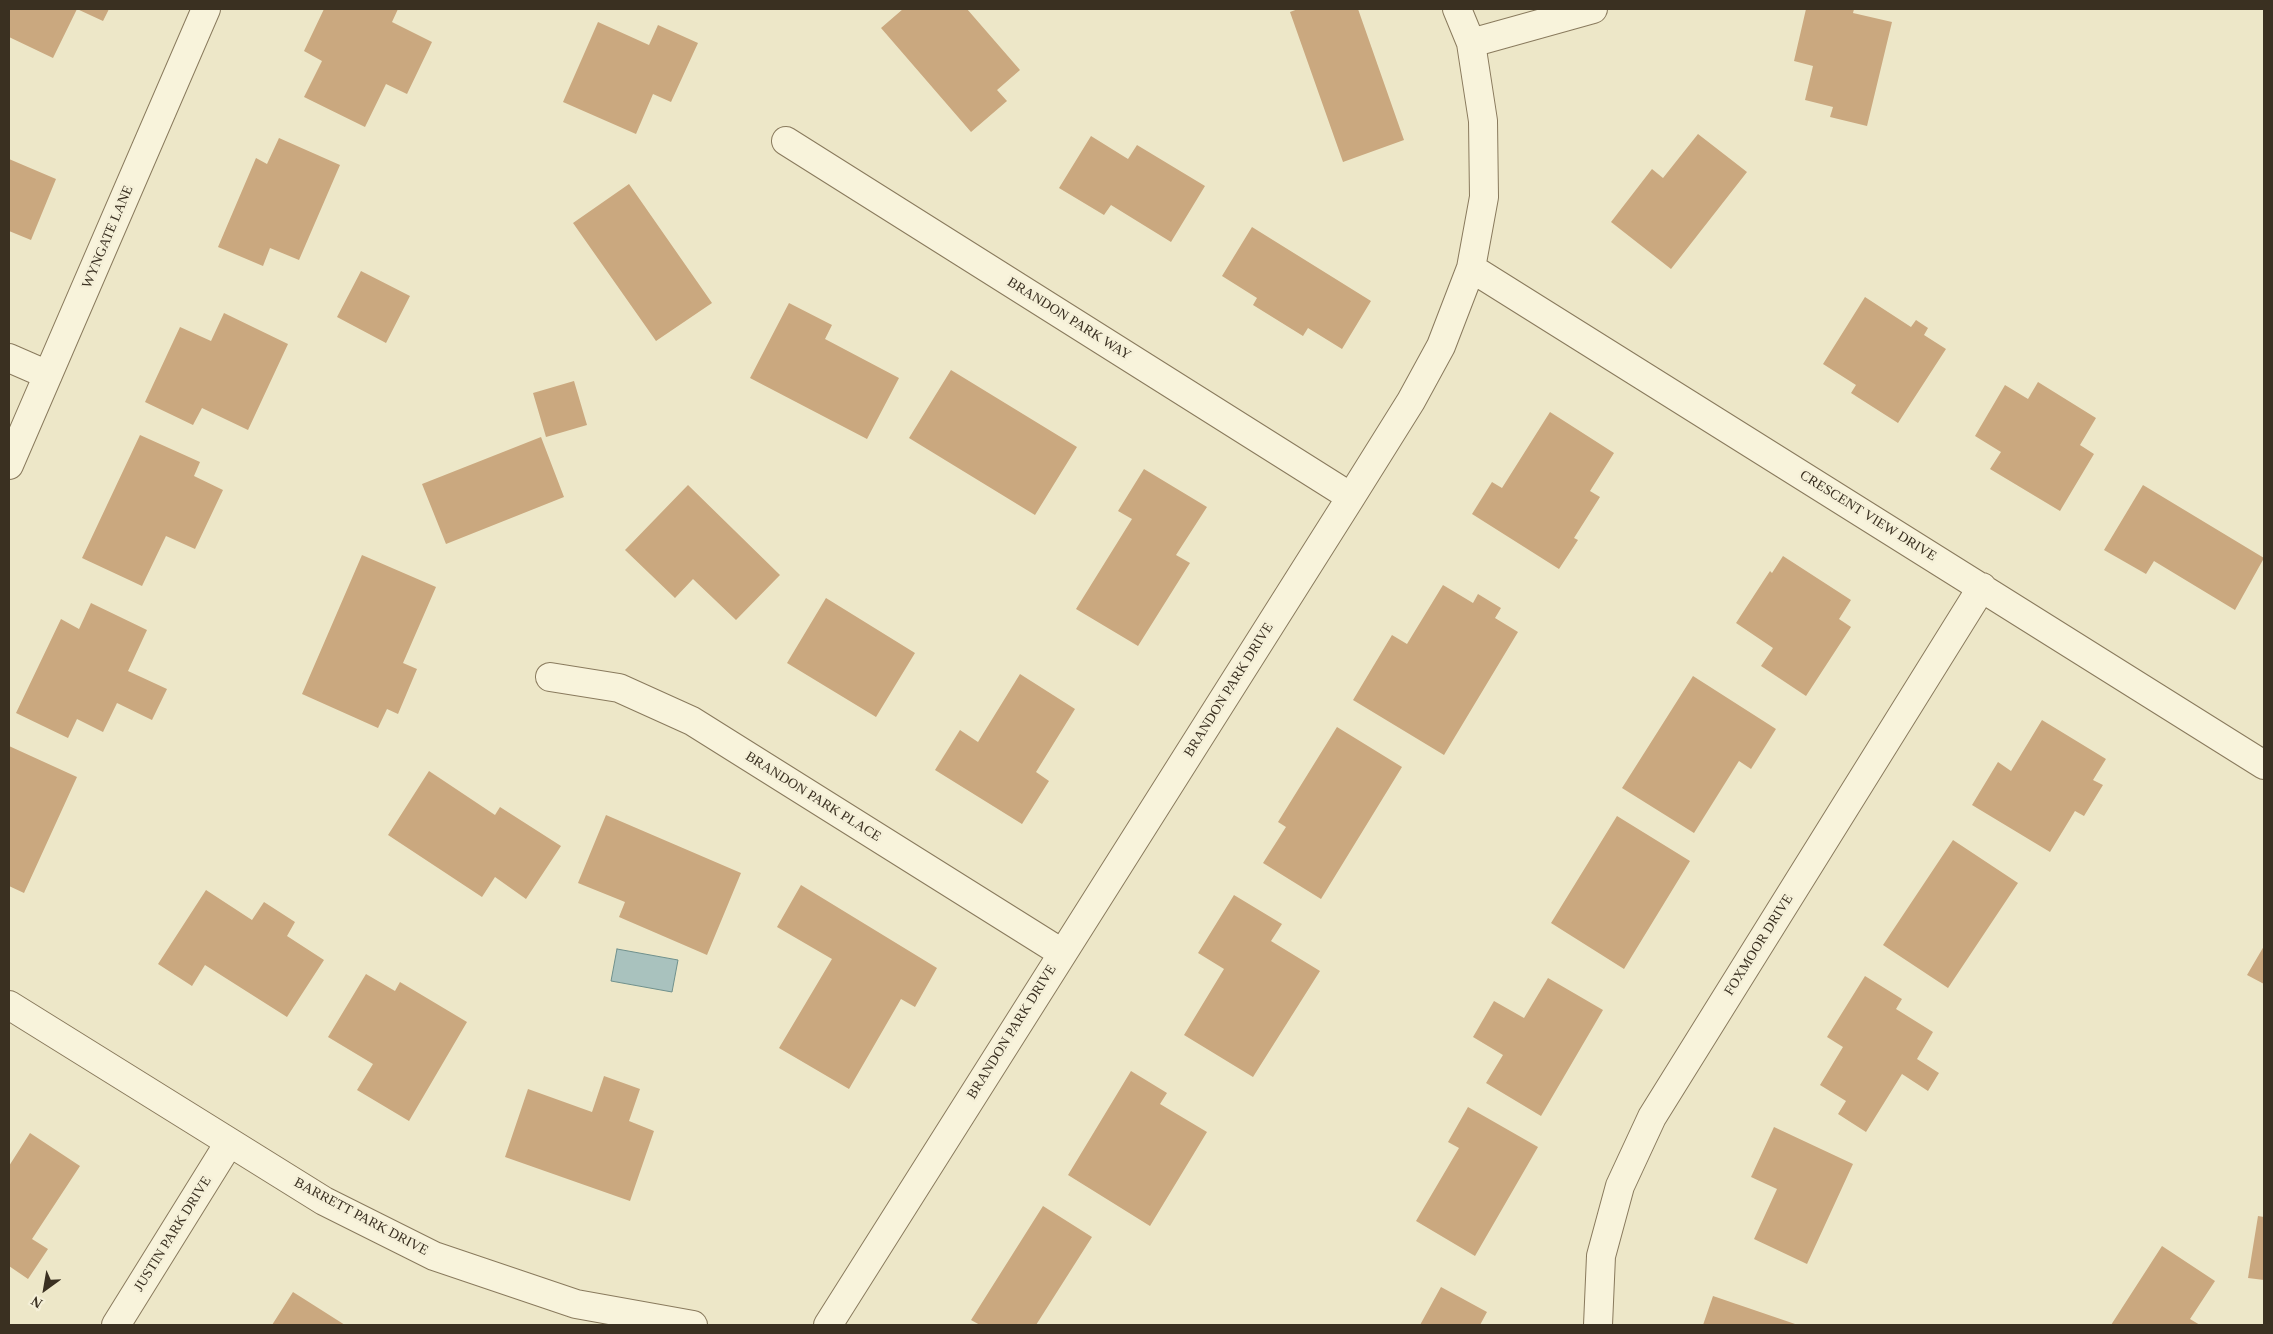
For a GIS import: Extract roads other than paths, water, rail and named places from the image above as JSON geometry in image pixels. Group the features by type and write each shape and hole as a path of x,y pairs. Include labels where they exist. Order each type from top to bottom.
{"street":[{"name":"WYNGATE LANE","path":"9,465 206,9"},
{"name":"BRANDON PARK DRIVE","path":"828,1325 1351,497 1411,401 1441,346 1471,268 1484,197 1483,121 1471,44 1457,9"},
{"path":"1471,44 1593,9"},
{"name":"BRANDON PARK WAY","path":"786,141 1351,497"},
{"name":"CRESCENT VIEW DRIVE","path":"1471,268 2264,765"},
{"path":"9,358 48,375"},
{"name":"FOXMOOR DRIVE","path":"1598,1325 1601,1256 1620,1186 1652,1117 1982,588"},
{"name":"BRANDON PARK PLACE","path":"550,677 619,688 692,721 1062,953"},
{"name":"BARRETT PARK DRIVE","path":"9,1005 324,1202 434,1256 576,1304 693,1325"},
{"name":"JUSTIN PARK DRIVE","path":"116,1325 230,1143"}],"water":[{"path":"617,949 678,960 672,992 611,981"}]}
